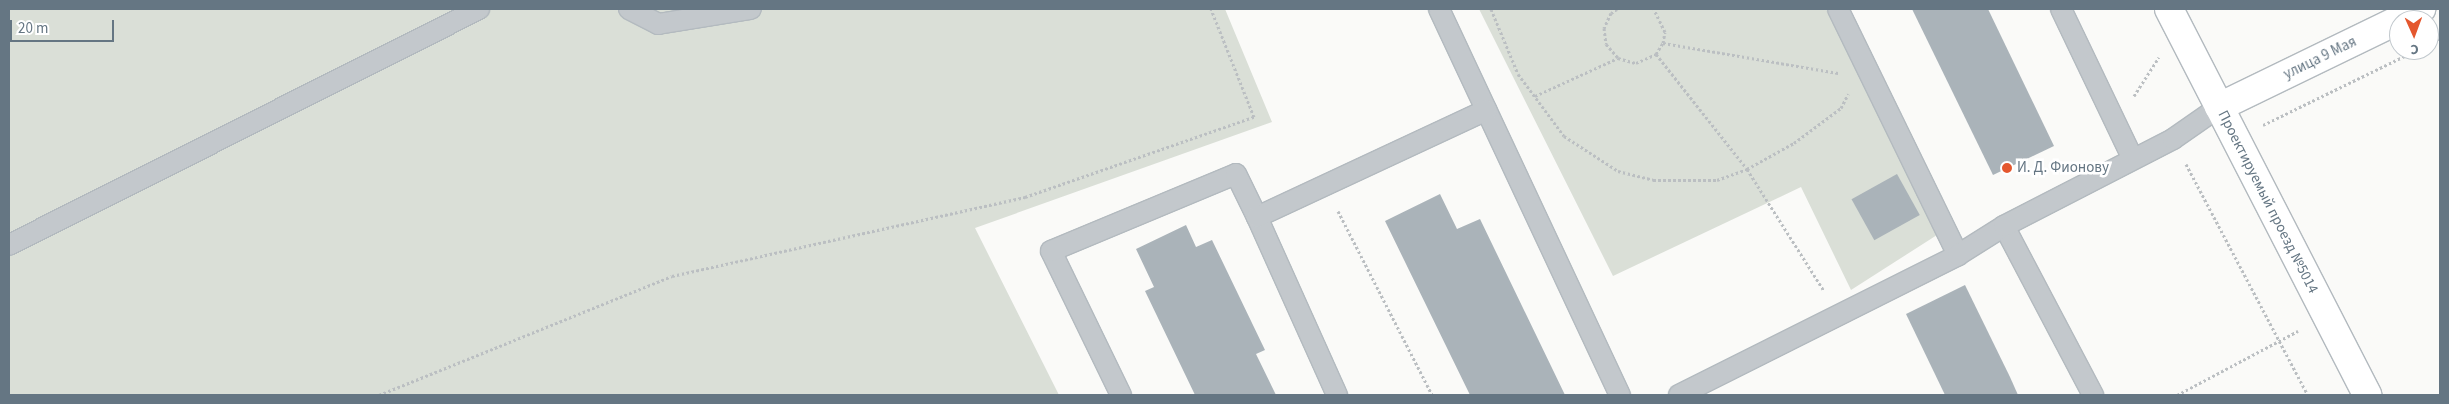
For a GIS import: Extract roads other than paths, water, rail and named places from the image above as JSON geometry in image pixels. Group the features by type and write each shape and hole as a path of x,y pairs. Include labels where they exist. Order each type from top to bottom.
{"street":[{"name":"Проектируемый проезд №5014","path":"2169,9 2367,395"},
{"name":"улица 9 Мая","path":"2219,106 2421,9"}],"lane":[{"path":"9,246 479,9"},
{"path":"629,9 658,24 751,9"},
{"path":"1439,9 1620,395"},
{"path":"1838,9 1862,73 1958,255"},
{"path":"2061,9 2132,157"},
{"path":"1680,395 1958,255 2004,226 2132,157 2173,139 2219,106"},
{"path":"1257,217 1324,184 1486,110"},
{"path":"1122,395 1052,251 1236,174 1337,395"},
{"path":"2004,226 2093,395"}],"place":[{"name":"И. Д. Фионову","path":"2007,168"}]}
